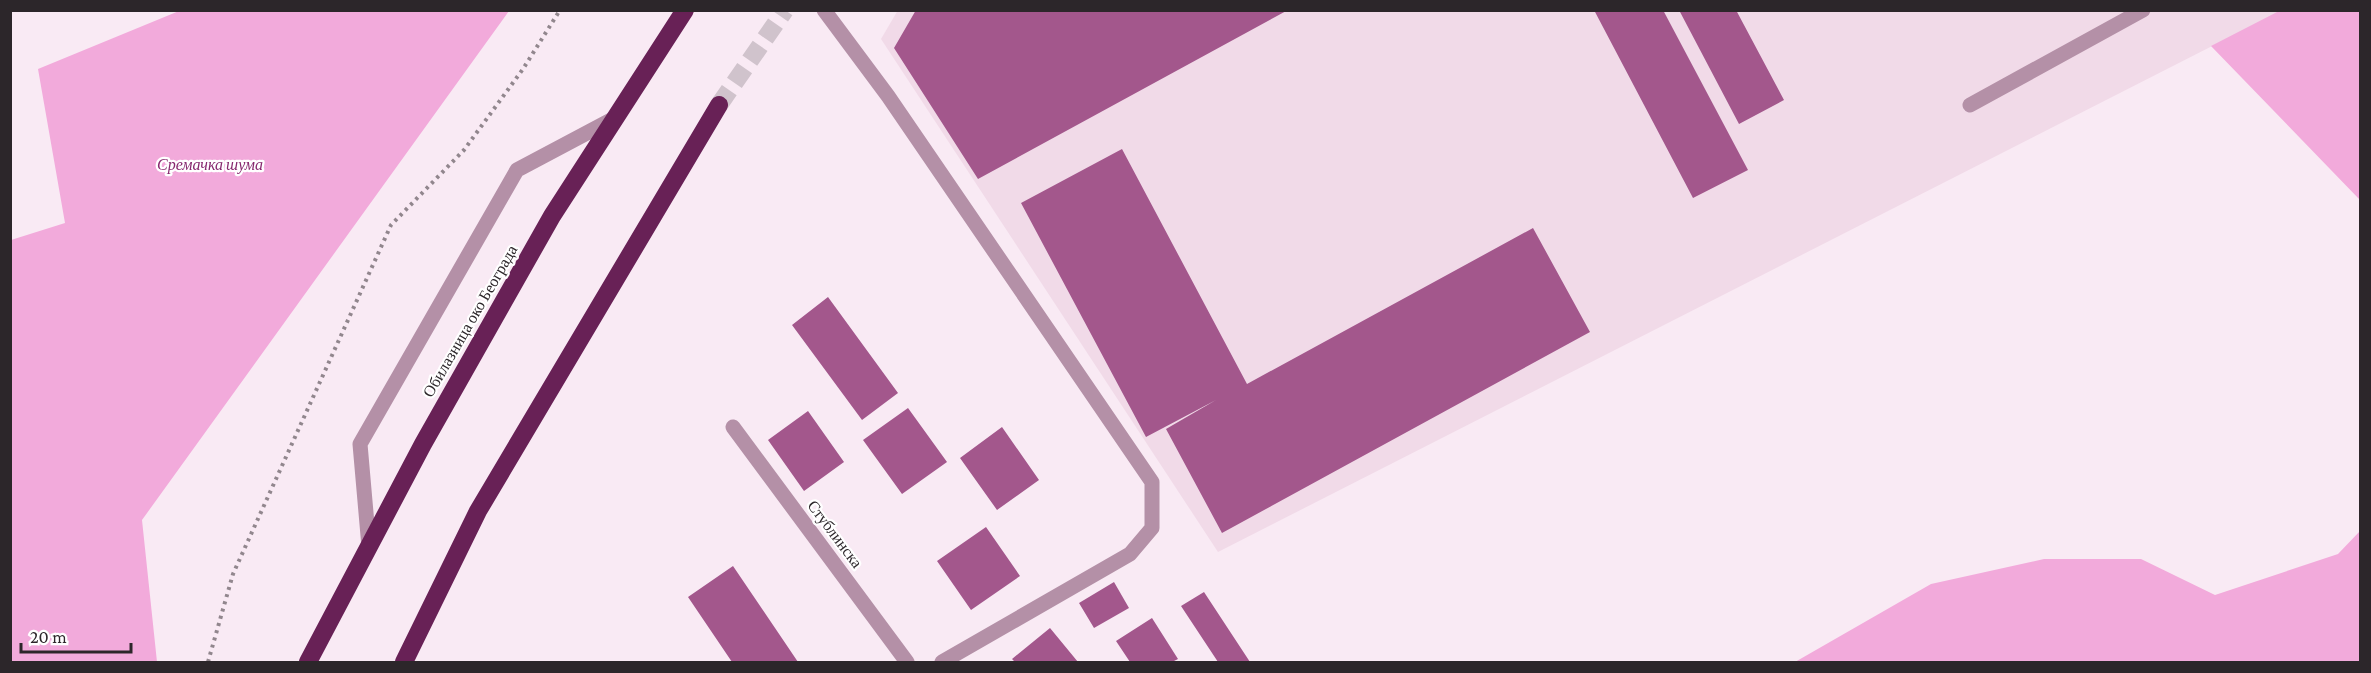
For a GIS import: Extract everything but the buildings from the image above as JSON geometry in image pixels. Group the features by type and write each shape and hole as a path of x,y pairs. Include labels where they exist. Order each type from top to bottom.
{"highway":[{"name":"Обилазница око Београда","path":"308,663 423,444 552,216 686,10"},
{"path":"404,663 478,511 719,105"}],"street":[{"path":"824,10 888,96 1152,482 1152,528 1130,554 942,663"},
{"path":"1970,105 2143,10"},
{"path":"369,547 360,444 377,413 518,171 615,118"},
{"name":"Стублинска","path":"733,427 907,663"}],"path":[{"path":"208,663 233,574 391,225 464,150 523,69 560,10"}],"shaded area":[{"path":"898,10 2281,11 1218,552 881,39"}],"green space":[{"path":"2281,10 2360,11 2360,200 2211,46"},
{"name":"Сремачка шума","path":"179,11 509,11 142,520 157,662 11,662 11,240 65,223 38,69"},
{"path":"2360,531 2360,662 1795,662 1931,584 2044,559 2141,559 2215,595 2338,554"}],"tunnel":[{"path":"719,105 785,10"}]}
